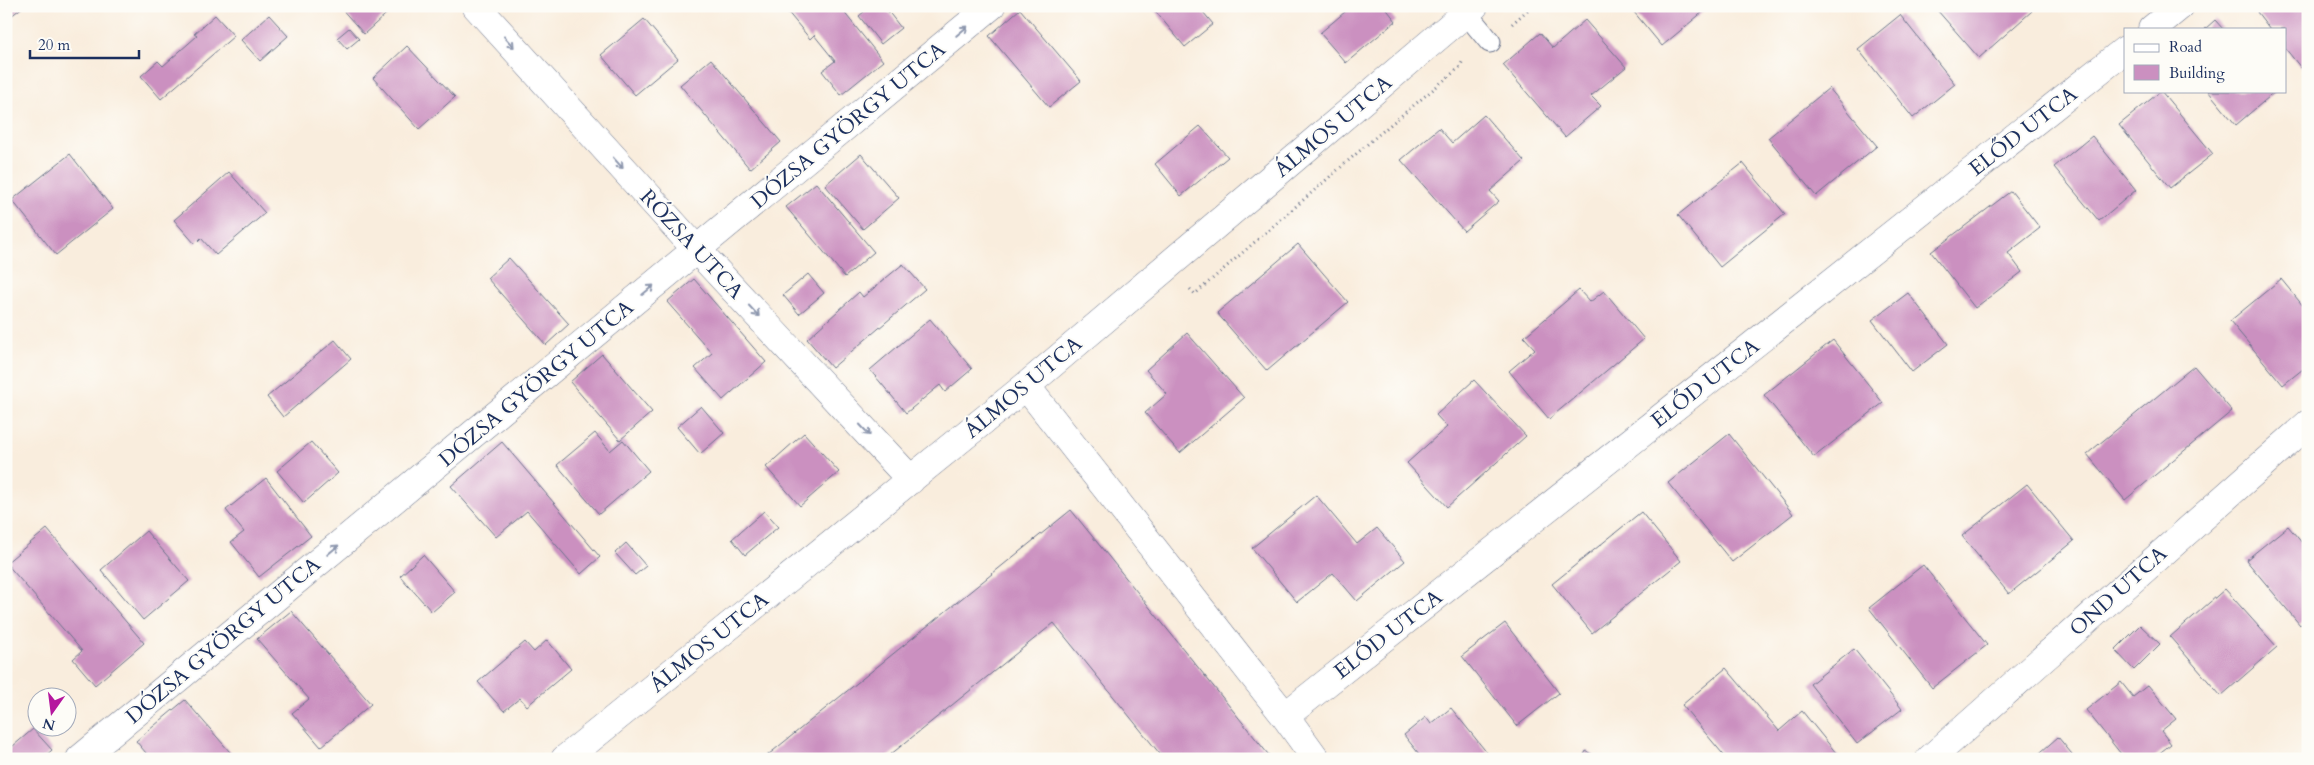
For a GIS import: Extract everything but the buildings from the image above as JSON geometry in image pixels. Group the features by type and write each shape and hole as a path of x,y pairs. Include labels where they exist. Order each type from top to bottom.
{"street":[{"name":"RÓZSA UTCA","path":"476,6 697,250 911,480"},
{"name":"DÓZSA GYÖRGY UTCA","path":"80,759 991,6"},
{"path":"2153,28 2180,6"},
{"name":"ÁLMOS UTCA","path":"565,759 1026,386 1470,10"},
{"name":"ELŐD UTCA","path":"1285,716 2124,51"},
{"path":"1026,386 1285,716 1316,759"},
{"name":"OND UTCA","path":"1930,759 2308,424"}],"lane":[{"path":"1470,10 1490,42"}],"path":[{"path":"1374,138 1460,67 1464,59 1472,57 1532,6"}]}
